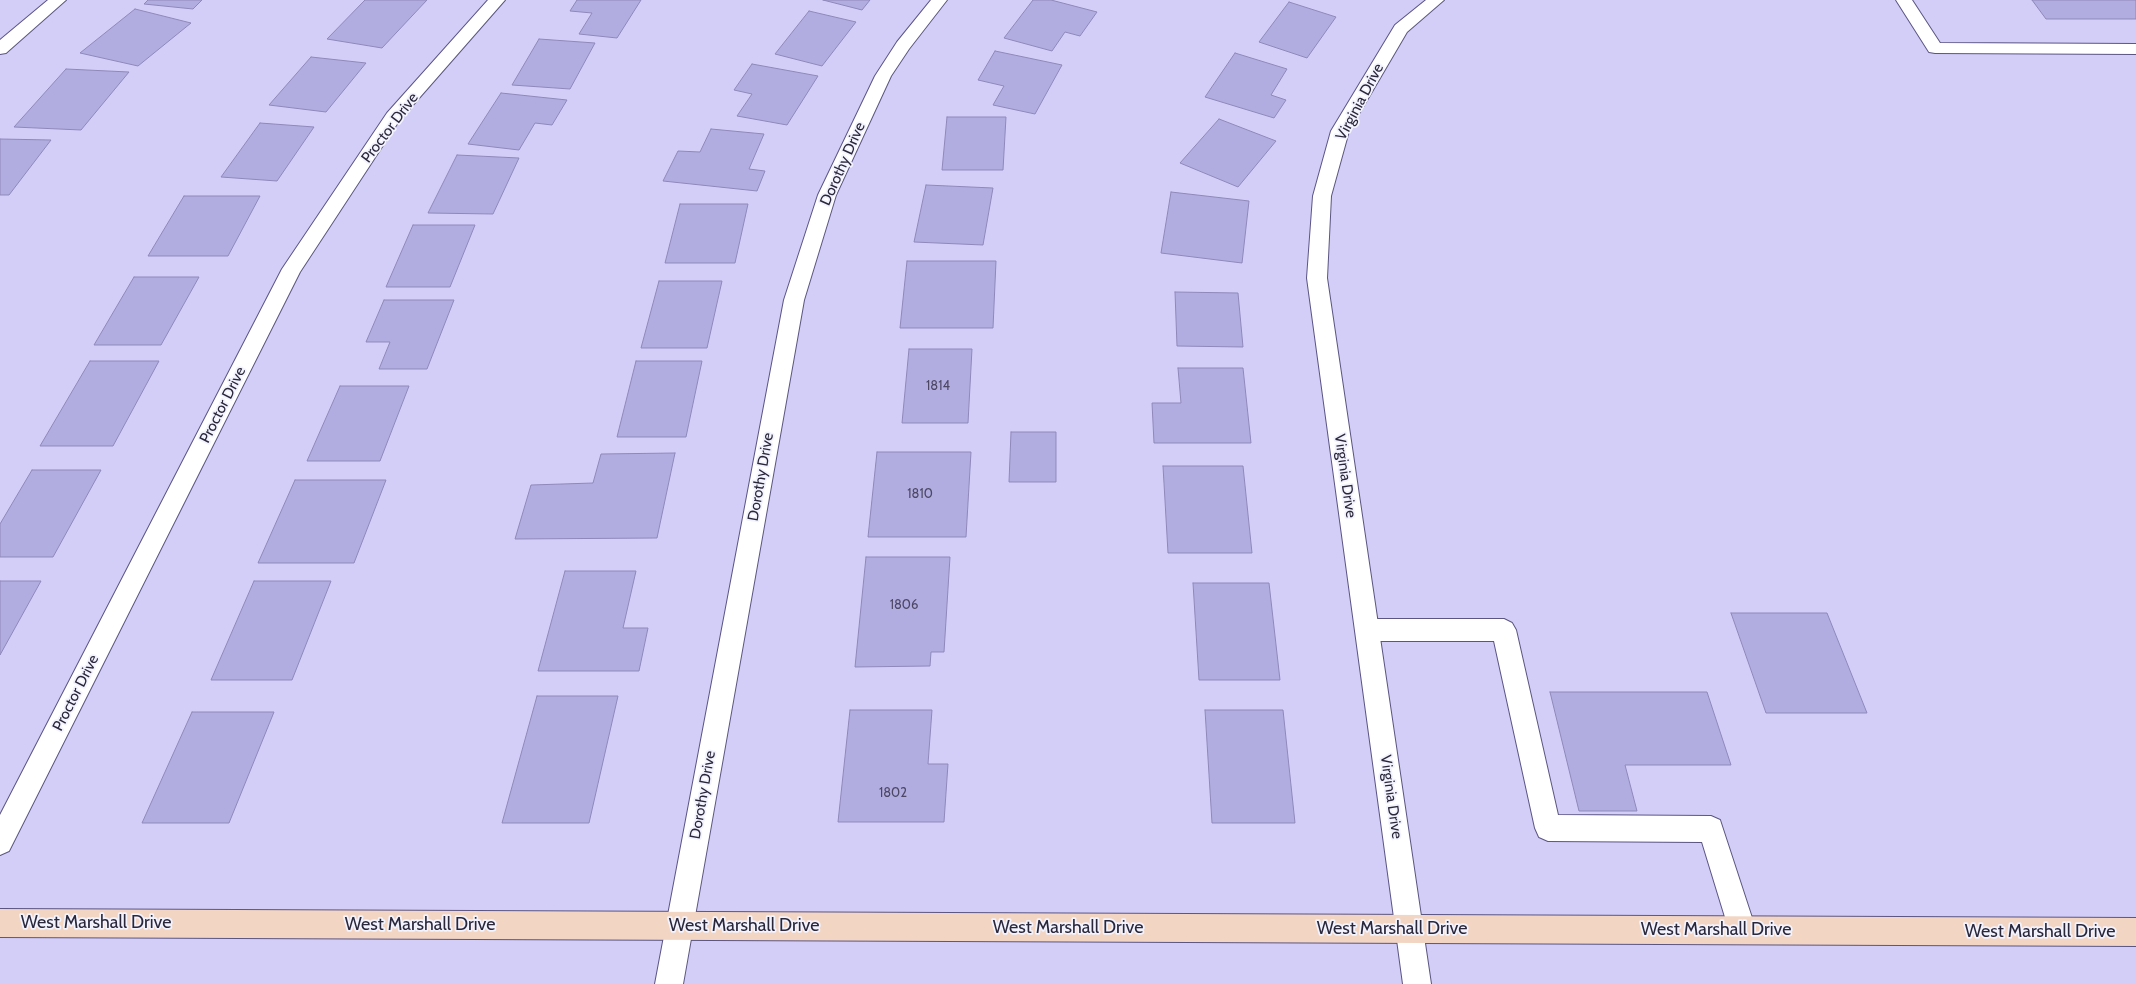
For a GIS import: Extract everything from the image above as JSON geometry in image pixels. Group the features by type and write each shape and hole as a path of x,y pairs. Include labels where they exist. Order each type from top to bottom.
{"main road":[{"name":"West Marshall Drive","path":"0,923 2136,932"}],"street":[{"path":"0,49 58,0"},
{"name":"Proctor Drive","path":"0,842 292,269 393,117 497,0"},
{"name":"Dorothy Drive","path":"669,984 794,300 827,195 883,76 903,46 939,0"},
{"name":"Virginia Drive","path":"1417,984 1317,278 1322,196 1340,131 1401,29 1436,0"},
{"path":"1904,0 1935,48 2136,49"},
{"path":"1367,630 1504,630 1548,828 1711,829 1742,930"}],"building":[{"path":"148,0 202,0 193,9 144,4"},
{"path":"365,0 427,0 382,48 327,39"},
{"path":"577,0 641,0 617,38 579,34 592,13 570,11"},
{"path":"823,0 870,0 862,10"},
{"path":"1033,0 1051,0 1097,12 1080,36 1065,32 1052,51 1004,38"},
{"path":"2032,0 2136,0 2136,19 2046,19"},
{"path":"1289,2 1336,17 1307,58 1259,42"},
{"path":"135,9 191,23 138,66 80,53"},
{"path":"809,11 856,22 822,66 775,54"},
{"path":"539,39 595,43 570,89 512,85"},
{"path":"995,51 1062,65 1035,114 993,105 1004,86 978,80"},
{"path":"1235,53 1287,69 1271,95 1286,100 1274,118 1205,97"},
{"path":"311,57 366,63 326,112 269,105"},
{"path":"752,64 818,76 787,125 737,116 752,94 734,90"},
{"path":"66,69 129,72 81,130 14,127"},
{"path":"501,93 567,100 552,125 535,123 519,150 468,144"},
{"path":"947,117 1006,117 1003,170 942,170"},
{"path":"1219,119 1276,141 1238,187 1180,163"},
{"path":"260,123 314,127 277,181 221,177"},
{"path":"711,129 764,134 749,169 765,171 757,191 663,181 678,151 700,152"},
{"path":"0,139 51,140 9,195 0,195"},
{"path":"457,155 519,158 493,214 428,213"},
{"path":"926,185 993,188 983,245 914,242"},
{"path":"1171,192 1249,201 1242,263 1161,253"},
{"path":"184,196 260,196 228,256 148,256"},
{"path":"680,204 748,204 735,263 665,263"},
{"path":"413,225 475,225 450,287 386,287"},
{"path":"907,261 996,261 993,328 900,328"},
{"path":"134,277 199,277 161,345 94,345"},
{"path":"659,281 722,281 707,348 641,348"},
{"path":"1175,292 1238,293 1243,347 1177,346"},
{"path":"384,300 454,300 427,369 379,369 390,342 366,342"},
{"path":"909,349 972,349 968,423 902,423"},
{"path":"90,361 159,361 113,446 40,446"},
{"path":"636,361 702,361 686,437 617,437"},
{"path":"1178,368 1243,368 1251,443 1154,443 1152,403 1181,403"},
{"path":"340,386 409,386 380,461 307,461"},
{"path":"1011,432 1056,432 1056,482 1009,482"},
{"path":"877,452 971,452 966,537 868,537"},
{"path":"675,453 657,538 515,539 531,485 593,483 601,454"},
{"path":"1163,466 1243,466 1252,553 1168,553"},
{"path":"32,470 101,470 53,557 0,557 0,524"},
{"path":"295,480 386,480 354,563 258,563"},
{"path":"866,557 950,557 944,652 931,652 930,666 855,667"},
{"path":"565,571 636,571 623,628 648,628 639,671 538,671"},
{"path":"0,581 41,581 0,655"},
{"path":"254,581 331,581 292,680 211,680"},
{"path":"1193,583 1269,583 1280,680 1199,680"},
{"path":"1731,613 1827,613 1867,713 1766,713"},
{"path":"1550,692 1707,692 1731,765 1625,765 1637,811 1579,811"},
{"path":"537,696 618,696 589,823 502,823"},
{"path":"850,710 932,710 928,764 948,764 944,822 838,822"},
{"path":"1205,710 1283,710 1295,823 1212,823"},
{"path":"192,712 274,712 229,823 142,823"}]}
